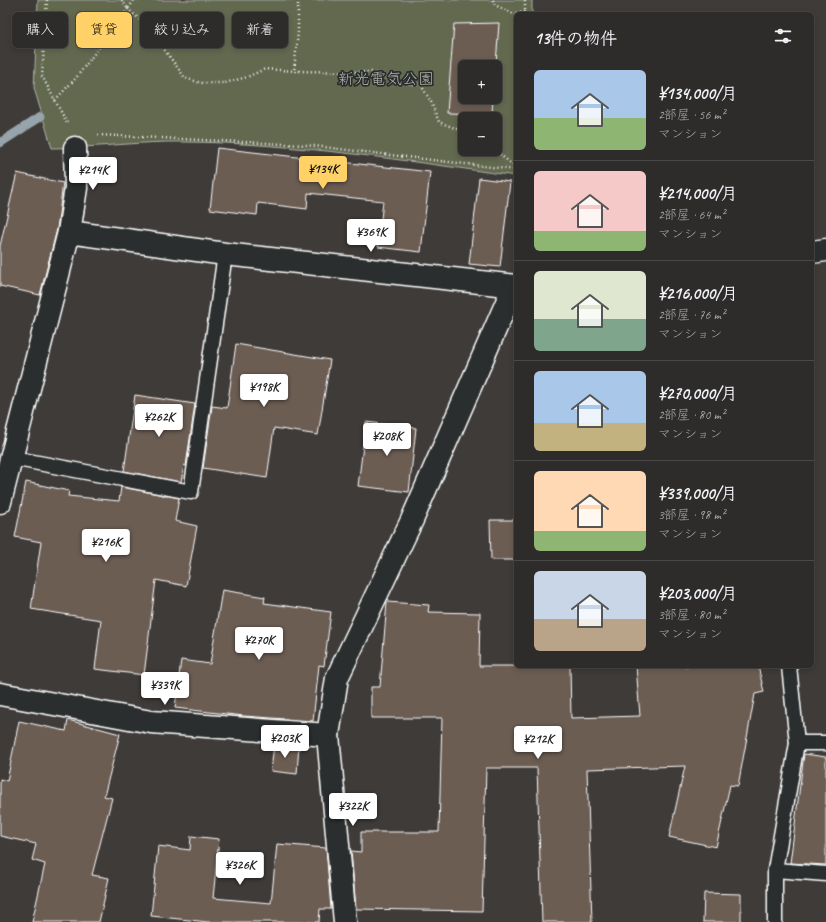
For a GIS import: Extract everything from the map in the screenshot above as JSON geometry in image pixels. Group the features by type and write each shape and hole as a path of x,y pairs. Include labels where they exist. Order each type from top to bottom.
{"street":[{"path":"0,502 6,457 69,232 76,188 72,138"},
{"path":"69,232 225,254 514,286"},
{"path":"814,252 826,250"},
{"path":"345,922 328,735 337,678 412,520 514,288"},
{"path":"0,694 151,722 328,735"}],"lane":[{"path":"6,457 191,492 225,254"},
{"path":"775,922 774,870 797,743 789,668"},
{"path":"797,743 826,743"},
{"path":"774,870 826,874"}],"path":[{"path":"47,0 42,76 55,100 72,138"},
{"path":"122,0 128,9 148,27 185,78 201,83 225,83 266,69 294,71 372,72 397,82 421,85 432,102 439,122 458,129"},
{"path":"55,100 76,78 134,0"},
{"path":"294,71 298,32 298,0"},
{"path":"493,0 495,5 514,12"},
{"path":"525,0 525,12"},
{"path":"95,135 117,134 306,145 514,169"},
{"path":"502,156 514,167"}],"green space":[{"name":"新光電気公園","path":"38,0 532,0 532,12 514,12 514,176 310,149 227,143 168,142 52,148 34,88 36,48 68,48 68,12 37,12"}],"building":[{"path":"499,23 496,60 458,60 458,104 493,104 492,112 447,113 454,24"},
{"path":"217,148 430,172 421,252 378,247 383,201 308,193 307,209 258,203 257,215 210,209"},
{"path":"17,173 63,183 57,229 40,295 0,286 0,246"},
{"path":"479,178 510,182 500,267 469,264"},
{"path":"236,344 330,360 318,435 274,428 267,478 203,468 212,406 227,408"},
{"path":"135,395 195,404 186,466 184,465 181,482 124,471"},
{"path":"366,422 416,428 409,492 358,486"},
{"path":"26,482 69,491 68,496 119,501 121,487 179,498 175,521 197,526 186,586 156,580 144,675 95,669 101,620 31,609 41,542 15,537"},
{"path":"490,520 514,520 514,560 491,560"},
{"path":"222,590 265,597 264,603 331,612 324,666 319,665 313,721 244,716 175,708 181,660 210,664"},
{"path":"387,602 429,605 428,612 480,613 479,666 514,666 514,668 570,668 571,718 640,716 636,668 758,668 764,692 755,694 738,786 730,785 716,847 669,837 685,766 587,769 592,922 542,922 537,768 486,768 482,911 356,909 351,851 361,852 361,832 439,832 442,718 371,718 371,687 380,687"},
{"path":"68,720 120,734 104,796 112,798 92,875 109,878 99,922 32,922 45,864 32,860 36,844 0,836 0,779 7,781 19,721 66,731"},
{"path":"274,744 299,745 297,774 271,771"},
{"path":"804,754 826,757 826,865 790,863"},
{"path":"191,836 219,839 213,898 271,903 277,844 326,848 331,909 320,909 319,922 208,922 151,916 158,846 190,850"},
{"path":"704,893 741,894 741,922 703,922"}],"waterway":[{"path":"0,143 40,117"}]}
